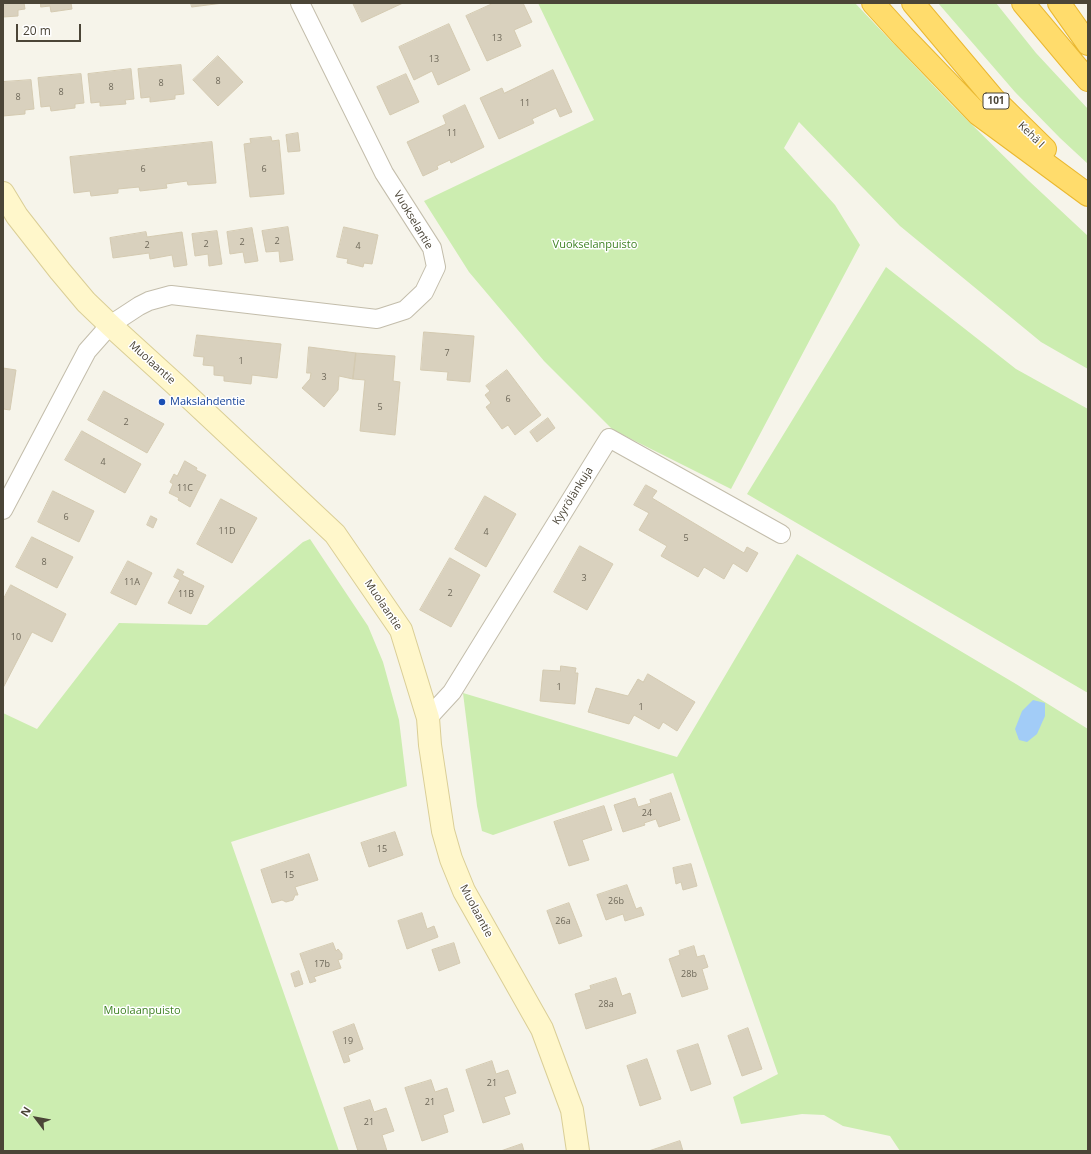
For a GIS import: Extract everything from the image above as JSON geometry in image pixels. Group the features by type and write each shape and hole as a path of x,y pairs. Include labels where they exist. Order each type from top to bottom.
{"highway":[{"path":"873,3 978,114 1088,195"},
{"name":"Kehä I","path":"913,3 993,98 1088,191"},
{"path":"1023,3 1088,80"},
{"path":"1059,3 1088,44"}],"street":[{"name":"Vuokselantie","path":"110,325 140,306 171,296 377,319 405,310 424,292 436,267 432,248 384,173 300,3"},
{"name":"Muolaantie","path":"3,193 17,216 86,302 335,534 401,630 428,718 430,746 443,831 451,859 464,891 542,1029 572,1110 578,1151"},
{"path":"3,510 87,351 110,325"},
{"name":"Kyyrölänkuja","path":"428,718 452,692 609,438 782,534"}],"green space":[{"name":"Vuokselanpuisto","path":"538,3 855,3 950,103 1029,181 1088,236 1088,369 1041,342 900,226 799,122 784,148 835,205 860,245 731,489 613,430 544,361 469,272 424,201 594,120"},
{"path":"938,3 996,3 1036,53 1088,109 1088,164 1015,92"},
{"path":"886,267 1016,369 1088,409 1088,693 747,494"},
{"name":"Muolaanpuisto","path":"310,539 368,626 383,662 399,720 407,786 231,842 339,1151 3,1151 3,713 37,729 119,623 207,625 303,542"},
{"path":"797,554 1016,684 1088,729 1088,1151 900,1151 890,1136 843,1126 824,1115 802,1114 741,1124 733,1097 778,1074 673,773 493,835 482,831 477,806 463,693 677,757"}],"water":[{"path":"1033,700 1045,703 1045,716 1037,734 1027,742 1019,740 1015,729 1022,711"}],"building":[{"path":"3,3 24,3 25,9 18,10 18,16 3,17"},
{"path":"41,3 71,3 72,9 51,12 50,6 41,7"},
{"path":"191,3 223,3 192,7"},
{"path":"353,3 403,3 362,22"},
{"path":"494,3 523,3 532,22 514,30 521,46 487,61 466,16"},
{"path":"449,24 470,70 438,85 432,71 414,80 399,47"},
{"path":"218,56 243,82 218,106 193,80"},
{"path":"181,65 184,94 175,95 175,99 150,102 150,97 141,98 138,69"},
{"path":"131,69 134,99 125,100 126,104 100,106 100,102 91,103 88,74"},
{"path":"553,70 572,112 560,117 556,108 532,119 534,123 499,139 480,98 502,88 504,93"},
{"path":"81,74 84,103 75,104 75,108 51,111 50,106 41,107 38,78"},
{"path":"406,74 419,102 390,115 377,87"},
{"path":"31,80 34,109 25,110 25,114 3,116 3,82"},
{"path":"465,105 484,147 451,163 450,160 437,166 438,169 423,176 407,142 446,124 443,116"},
{"path":"298,133 300,151 288,152 286,135"},
{"path":"271,137 272,141 279,140 284,194 250,197 244,144 251,143 250,139"},
{"path":"212,142 216,183 188,185 187,181 166,184 167,188 140,191 139,187 118,189 118,193 91,196 90,191 74,193 70,157"},
{"path":"288,227 293,260 280,262 279,251 266,252 262,231"},
{"path":"344,227 378,235 372,264 364,263 363,267 347,263 348,259 337,257"},
{"path":"252,228 258,261 245,263 243,252 230,254 227,232"},
{"path":"217,231 222,264 209,266 208,254 195,256 192,234"},
{"path":"146,232 147,237 182,232 187,265 174,267 172,255 150,259 149,253 113,258 110,238"},
{"path":"424,332 474,336 470,382 447,380 448,372 421,370"},
{"path":"197,335 281,344 277,378 252,375 251,384 224,381 224,376 214,375 214,366 203,365 204,357 194,356"},
{"path":"309,347 356,353 353,379 339,376 338,390 324,407 302,388 310,379 311,373 307,373"},
{"path":"356,353 395,356 393,381 400,382 395,435 360,431 365,380 353,379"},
{"path":"3,368 16,370 10,410 3,409"},
{"path":"507,370 541,415 515,435 508,425 502,429 486,407 491,403 485,395 490,391 486,386"},
{"path":"104,391 164,424 147,453 88,420"},
{"path":"548,418 555,428 537,442 530,432"},
{"path":"82,431 141,464 125,493 65,460"},
{"path":"185,461 197,468 196,470 206,475 190,507 178,500 179,498 169,493 173,484 170,482 174,474 177,476"},
{"path":"646,485 657,491 652,498 744,553 747,547 758,553 747,572 733,563 724,579 704,567 698,577 661,556 667,546 639,530 649,513 634,505"},
{"path":"53,491 94,511 79,542 38,522"},
{"path":"485,496 516,514 486,567 455,549"},
{"path":"221,499 257,518 232,563 197,544"},
{"path":"151,516 157,519 153,528 147,525"},
{"path":"32,537 73,557 57,588 16,567"},
{"path":"580,546 613,564 587,610 554,592"},
{"path":"450,558 480,575 451,627 420,610"},
{"path":"128,561 152,573 136,605 111,593"},
{"path":"178,569 184,572 182,575 204,586 191,614 168,603 180,580 174,577"},
{"path":"11,585 66,614 52,642 32,632 3,688 3,600"},
{"path":"561,666 576,668 575,673 578,673 575,704 540,701 543,670 560,671"},
{"path":"648,674 695,702 677,731 663,722 659,729 634,715 629,724 588,712 596,688 628,696 638,679 643,682"},
{"path":"671,793 680,820 659,827 656,819 644,823 645,825 623,832 614,805 635,798 638,807 651,803 650,800"},
{"path":"604,806 612,830 582,840 589,860 569,866 554,822"},
{"path":"395,832 403,855 369,867 361,843"},
{"path":"309,854 318,880 295,887 298,895 295,895 293,900 286,902 282,900 272,903 261,870"},
{"path":"691,864 697,886 683,890 681,882 676,884 673,868"},
{"path":"627,885 636,909 641,907 644,915 625,921 623,914 606,920 597,895"},
{"path":"569,903 582,936 559,944 547,911"},
{"path":"422,913 427,929 434,926 438,937 407,949 398,921"},
{"path":"333,943 336,951 338,949 342,954 342,959 338,960 341,968 314,977 316,981 310,983 300,954"},
{"path":"454,943 460,963 439,971 432,950"},
{"path":"694,946 697,957 704,955 708,967 702,969 708,989 682,997 669,959 680,955 679,951"},
{"path":"299,971 303,984 295,987 291,974"},
{"path":"616,978 622,996 630,993 636,1013 586,1029 575,994 591,989 590,986"},
{"path":"354,1024 363,1049 348,1055 350,1061 344,1063 333,1032"},
{"path":"748,1028 762,1069 742,1076 728,1036"},
{"path":"698,1044 711,1084 691,1091 677,1051"},
{"path":"647,1059 661,1099 640,1106 627,1066"},
{"path":"492,1061 496,1074 508,1070 516,1093 504,1097 510,1114 483,1123 466,1070"},
{"path":"431,1080 435,1092 447,1088 454,1111 443,1115 448,1132 422,1141 405,1088"},
{"path":"370,1100 374,1112 386,1108 394,1131 382,1135 387,1151 358,1151 344,1108"},
{"path":"680,1141 683,1151 649,1151"},
{"path":"522,1144 524,1151 501,1151"}],"place":[{"name":"Makslahdentie","path":"162,402"}]}
